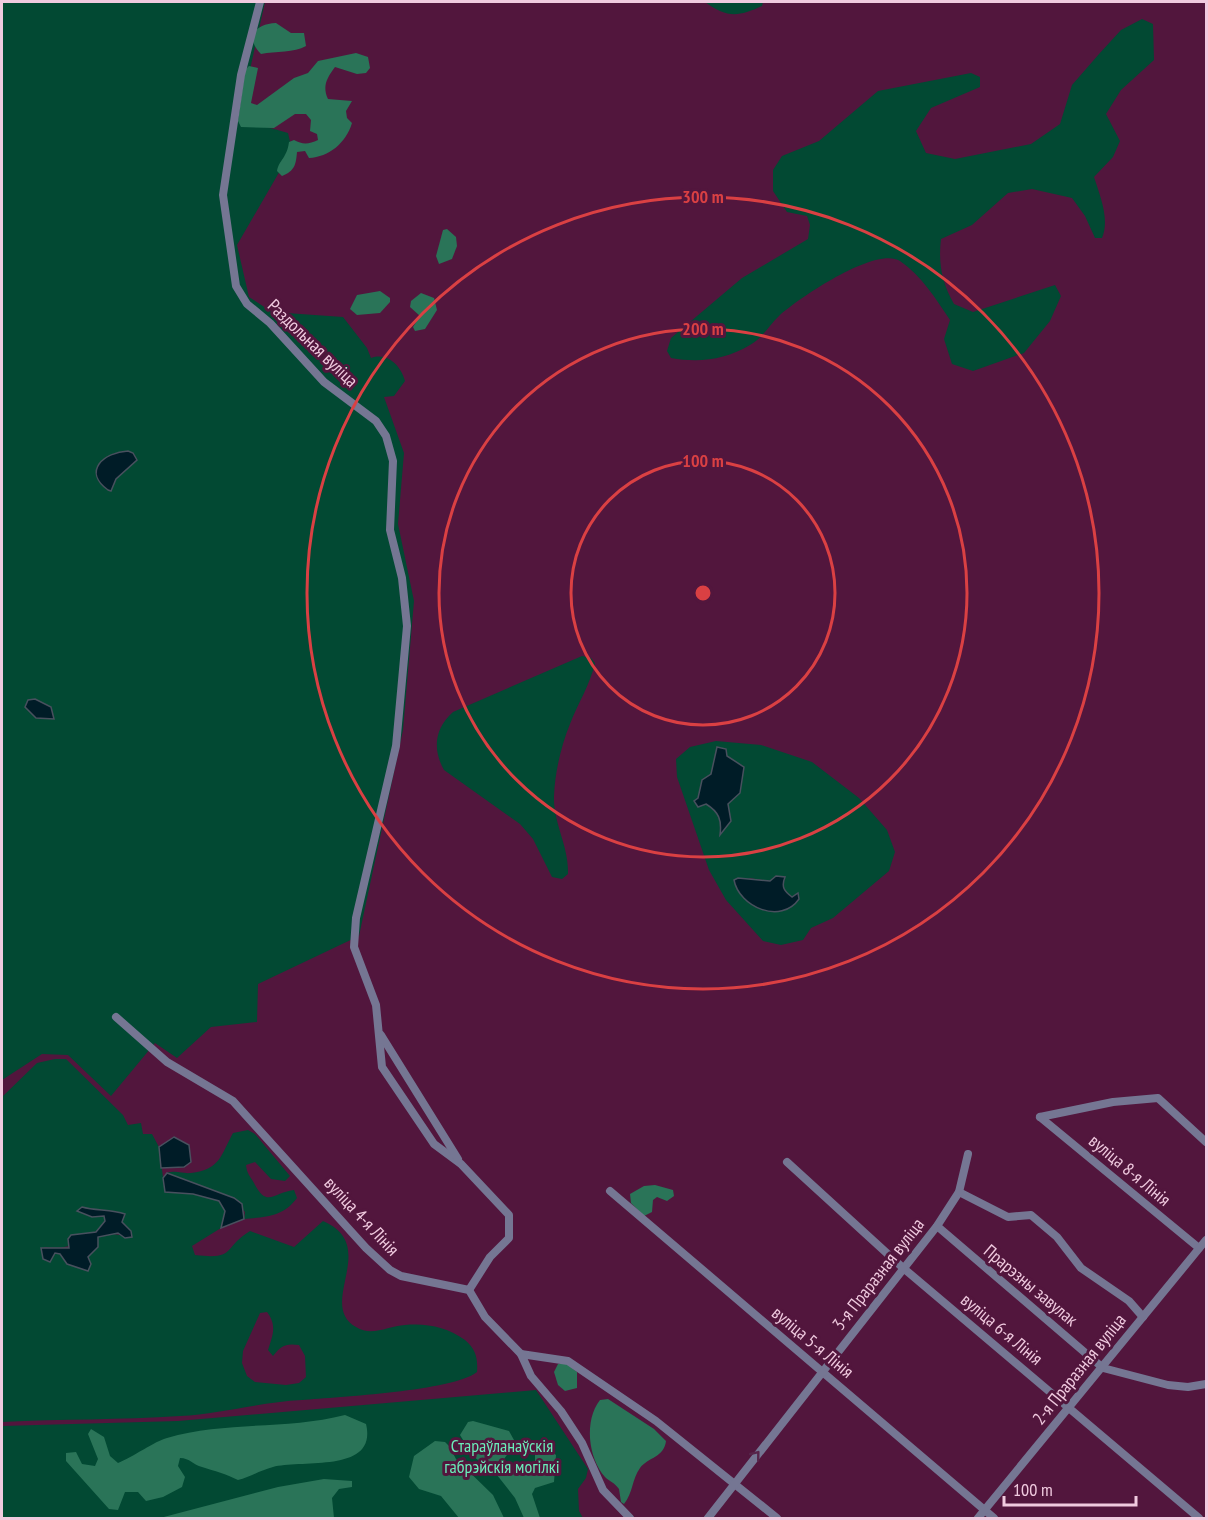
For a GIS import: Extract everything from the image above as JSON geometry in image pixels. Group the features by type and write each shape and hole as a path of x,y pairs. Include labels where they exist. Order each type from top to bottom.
{"street":[{"name":"Раздольная вуліца","path":"260,2 241,75 223,195 236,286 247,304 270,323 324,382 376,421 386,436 393,461 390,530 402,578 407,626 396,746 356,918 354,947 376,1005 381,1035"},
{"name":"вуліца 4-я Лінія","path":"116,1017 167,1062 233,1101 366,1248 390,1270 401,1276 470,1290"},
{"path":"381,1035 382,1067 434,1144 461,1164 509,1215 509,1238 490,1257 470,1290 485,1317 521,1354 531,1376 561,1411 582,1443 603,1490 630,1518"},
{"path":"381,1035 461,1164"},
{"name":"вуліца 8-я Лінія","path":"1199,1248 1040,1117 1113,1102 1158,1098 1206,1142"},
{"name":"3-я Праразная вуліца","path":"708,1518 937,1226 960,1192 968,1154"},
{"name":"вуліца 6-я Лінія","path":"787,1162 903,1267 1199,1518"},
{"name":"вуліца 5-я Лінія","path":"610,1191 994,1518"},
{"path":"960,1192 1008,1217 1031,1215 1057,1237 1081,1268 1129,1301 1143,1317"},
{"name":"Прарэзны завулак","path":"937,1226 1103,1368"},
{"name":"2-я Праразная вуліца","path":"978,1518 1206,1240"},
{"path":"521,1354 568,1361 656,1421 777,1518"},
{"path":"1103,1368 1168,1385 1188,1387 1206,1384"}],"green space":[{"path":"2,2 265,2 239,119 288,133 292,150 237,245 249,297 272,312 343,317 367,348 371,358 383,357 393,362 405,381 394,396 384,397 404,453 398,524 414,601 403,730 359,936 258,984 257,1022 211,1027 177,1058 155,1043 111,1096 68,1055 42,1054 2,1080"},
{"path":"705,2 763,2 762,6 754,10 733,14 720,11"},
{"path":"1142,19 1153,24 1154,60 1121,90 1106,114 1120,141 1113,157 1094,177 1105,215 1102,238 1095,238 1085,216 1072,198 1032,189 1008,193 972,225 941,239 942,273 950,296 954,304 973,312 1055,285 1061,296 1050,321 1024,353 973,371 952,364 944,339 950,320 915,273 900,261 888,258 856,267 819,287 789,308 758,339 741,350 712,359 671,358 667,351 671,338 742,278 808,239 810,225 807,216 787,212 773,191 773,170 782,156 819,141 878,91 971,73 980,77 980,87 931,108 916,131 926,153 955,159 1031,144 1060,124 1072,85 1099,54 1121,30"},
{"path":"276,23 291,33 304,33 306,46 290,51 261,54 253,42 254,32 262,26"},
{"path":"356,53 368,57 370,68 366,73 357,74 335,67 325,86 328,99 352,101 346,111 347,118 352,123 346,137 336,148 323,155 309,158 305,151 297,152 294,167 282,176 277,171 287,152 289,142 294,140 303,143 312,142 318,140 317,134 310,131 311,120 306,114 295,114 274,128 241,127 238,121 245,70 249,66 258,68 251,103 257,105 294,78 308,73 318,61"},
{"path":"447,229 456,237 457,246 452,259 439,264 436,256 443,230"},
{"path":"380,291 390,298 390,302 380,313 357,315 350,309 357,295"},
{"path":"421,293 434,298 437,310 425,329 415,331 413,327 420,316 410,307 411,301"},
{"path":"582,656 591,658 595,663 564,741 557,768 554,796 556,816 568,864 568,874 562,879 552,877 533,839 520,824 444,770 438,754 437,739 442,725 453,712"},
{"path":"716,741 761,745 812,762 859,798 887,830 895,852 889,871 833,918 811,928 803,940 781,945 763,941 726,900 709,870 677,777 676,759 690,747","holes":["717,747 734,763 728,804 729,817 722,821 715,810 698,798 702,780 711,774","749,878 783,883 784,891 792,897 798,893 777,911"]},
{"path":"66,1059 123,1115 128,1125 141,1123 143,1134 152,1134 159,1147 165,1192 193,1194 219,1201 225,1211 221,1228 192,1246 195,1255 223,1254 250,1231 294,1247 323,1221 339,1232 347,1245 348,1259 342,1304 345,1317 356,1327 368,1331 399,1326 429,1325 451,1332 472,1347 477,1359 477,1372 464,1379 421,1388 287,1401 195,1415 2,1422 2,1097 37,1063","holes":["82,1207 125,1214 122,1222 131,1231 132,1237 107,1233 98,1237 88,1257 55,1253 51,1257 44,1247 62,1247 78,1243 93,1234 105,1221 104,1216","267,1312 273,1326 273,1335 268,1350 273,1356 281,1348 290,1344 299,1345 305,1356 306,1377 299,1383 286,1385 255,1382 247,1376 242,1363 243,1351 260,1313"]},
{"path":"248,1130 255,1134 290,1176 285,1181 271,1179 255,1162 246,1165 247,1171 259,1191 267,1197 294,1190 297,1198 286,1209 266,1216 244,1219 245,1212 234,1198 167,1173 191,1173 208,1169 222,1155 233,1133"},
{"path":"655,1185 673,1190 674,1196 667,1201 657,1197 653,1200 652,1212 644,1216 631,1203 630,1194 644,1186"},
{"path":"558,1364 567,1364 577,1372 577,1388 565,1391 558,1385 554,1372"},
{"name":"Стараўланаўскія габрэйскія могілкі","path":"536,1390 588,1469 586,1478 578,1489 579,1511 583,1518 2,1518 2,1426 178,1421"},
{"path":"608,1399 654,1429 666,1441 662,1451 640,1468 624,1504 621,1502 619,1489 599,1469 590,1439 595,1408 600,1400"},
{"path":"345,1415 366,1424 367,1440 360,1451 349,1457 334,1461 273,1467 238,1480 180,1458 178,1466 185,1477 182,1487 163,1497 146,1501 138,1492 125,1492 118,1510 109,1509 66,1461 66,1453 76,1452 82,1464 95,1466 98,1459 88,1434 91,1429 104,1437 110,1456 118,1463 162,1440 189,1433 211,1429 301,1423"},
{"path":"473,1421 509,1431 514,1440 512,1448 504,1459 510,1465 531,1468 535,1461 535,1448 545,1446 556,1455 554,1482 535,1488 532,1494 540,1518 524,1518 515,1498 497,1475 473,1456 460,1435 468,1422"},
{"path":"435,1441 445,1442 456,1459 493,1495 504,1518 459,1518 441,1496 419,1489 409,1477 414,1456"},
{"path":"324,1479 352,1481 352,1487 339,1489 332,1498 334,1518 160,1518 278,1487"}],"water":[{"path":"128,451 133,453 137,460 116,479 111,491 108,490 100,483 97,476 99,464 111,455"},
{"path":"35,699 51,707 54,719 36,718 25,707 28,700"},
{"path":"717,747 726,749 727,756 744,767 740,793 728,804 731,821 720,835 720,821 717,813 706,804 698,807 694,801 698,798 702,780 711,774"},
{"path":"776,876 785,877 784,888 792,897 798,893 799,899 791,907 782,911 772,912 752,905 737,890 734,880 738,878 770,881"},
{"path":"174,1137 189,1145 191,1162 184,1167 161,1168 159,1147"},
{"path":"167,1173 234,1198 242,1204 244,1219 221,1228 225,1211 219,1201 193,1194 165,1192 163,1178"},
{"path":"82,1207 125,1214 122,1222 131,1231 132,1237 125,1238 118,1233 98,1237 98,1247 88,1257 91,1264 88,1271 67,1264 60,1254 55,1253 50,1262 43,1259 41,1248 69,1248 68,1239 71,1235 96,1232 105,1221 104,1216 92,1217 77,1211"}]}
